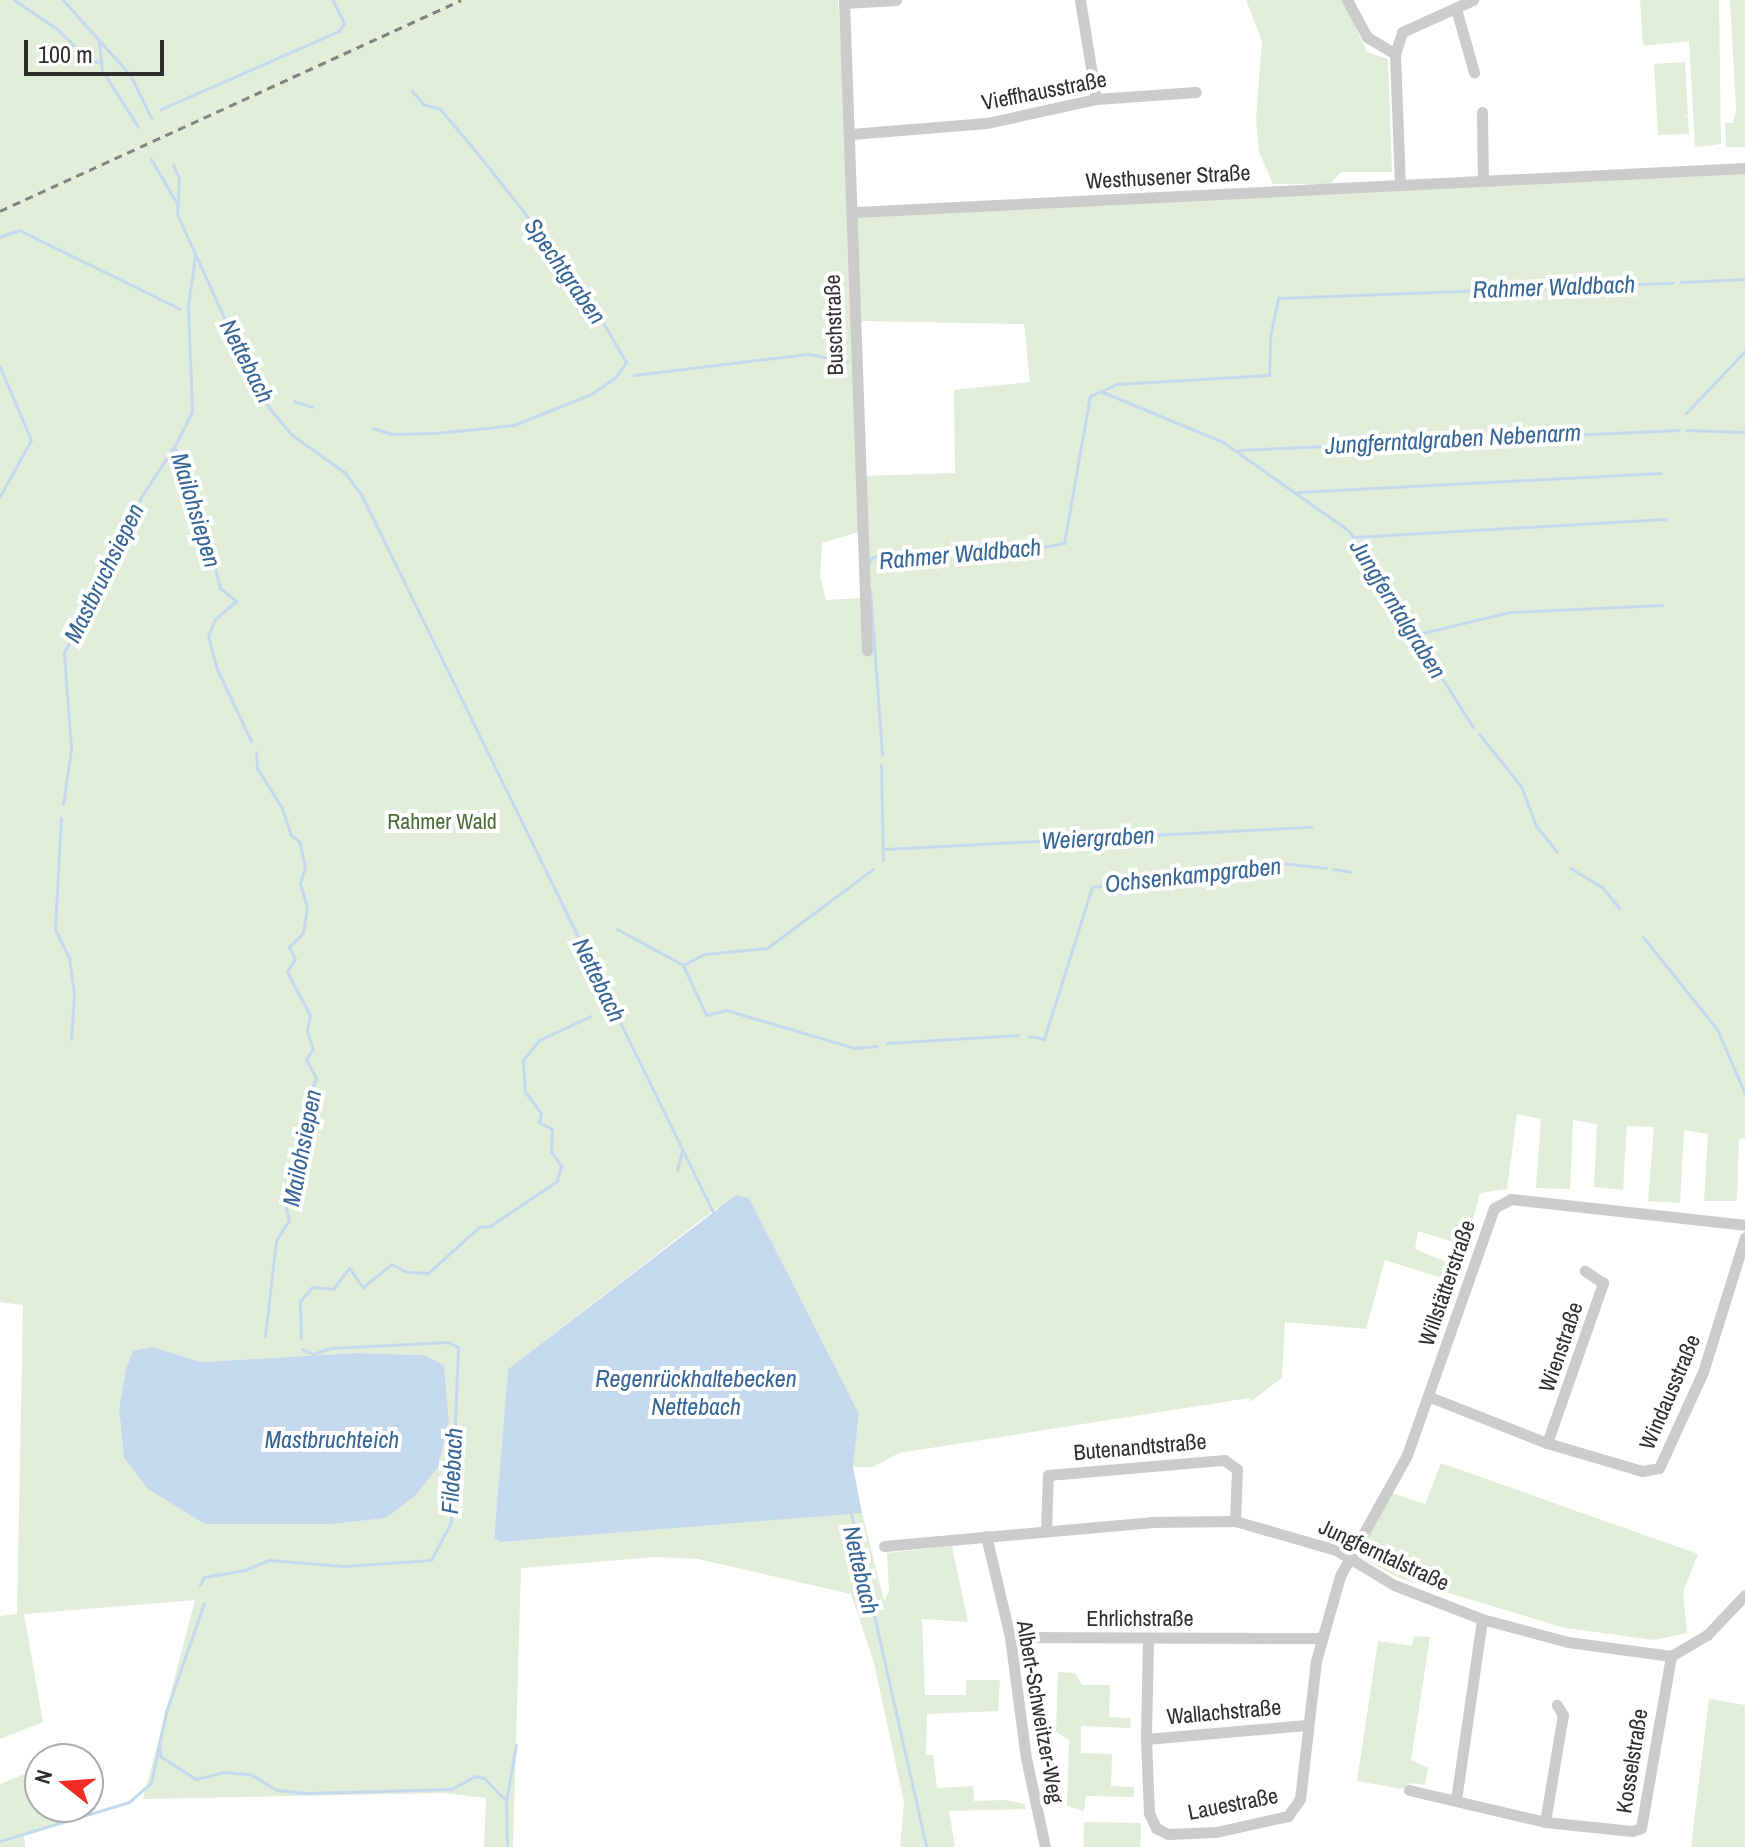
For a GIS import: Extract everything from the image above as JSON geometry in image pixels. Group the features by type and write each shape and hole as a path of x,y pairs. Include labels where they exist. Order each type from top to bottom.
{"street":[{"path":"844,1 896,0"},
{"path":"1080,0 1096,99"},
{"path":"1347,0 1375,45 1395,54"},
{"path":"1375,45 1473,0"},
{"name":"Buschstraße","path":"844,1 855,212 849,220 867,651"},
{"path":"1456,9 1474,72"},
{"path":"1400,185 1395,54 1402,32"},
{"name":"Vieffhausstraße","path":"851,134 1012,120 1096,99 1196,92"},
{"path":"1482,112 1483,180"},
{"name":"Westhusener Straße","path":"855,212 1745,168"},
{"name":"Willstätterstraße","path":"1351,1559 1389,1493 1430,1397 1500,1202 1745,1225"},
{"name":"Windausstraße","path":"1430,1397 1547,1443 1642,1471 1659,1468 1703,1372 1745,1237"},
{"name":"Wienstraße","path":"1547,1443 1603,1283 1585,1271"},
{"name":"Butenandtstraße","path":"1046,1531 1043,1486 1048,1475 1224,1460 1237,1469 1235,1521"},
{"name":"Jungferntalstraße","path":"884,1546 1191,1519 1235,1521 1295,1536 1351,1559 1400,1588 1482,1619 1568,1642 1671,1656"},
{"name":"Albert-Schweitzer-Weg","path":"986,1536 1010,1637 1026,1758 1045,1847"},
{"name":"Lauestraße","path":"1148,1640 1146,1739 1152,1822 1168,1834 1205,1833 1272,1822 1294,1812 1302,1791 1306,1725 1321,1638 1340,1576 1351,1559"},
{"path":"1671,1656 1707,1635 1745,1595"},
{"path":"1456,1800 1482,1619"},
{"name":"Ehrlichstraße","path":"1010,1637 1148,1640 1321,1638"},
{"name":"Kosselstraße","path":"1409,1790 1545,1822 1632,1831 1641,1828 1671,1656"},
{"path":"1545,1822 1563,1715 1557,1705"},
{"name":"Wallachstraße","path":"1146,1739 1306,1725"}],"green space":[{"name":"Rahmer Wald","path":"0,0 838,0 852,216 1745,173 1745,1138 1739,1139 1737,1201 1704,1201 1708,1134 1684,1130 1680,1203 1648,1201 1654,1127 1627,1126 1623,1190 1594,1187 1597,1124 1573,1120 1570,1189 1536,1188 1541,1119 1517,1114 1507,1189 1480,1193 1466,1246 1418,1231 1415,1249 1461,1268 1457,1283 1385,1260 1366,1329 1285,1322 1282,1378 1250,1402 1249,1398 899,1453 873,1467 853,1467 859,1414 718,1207 508,1369 494,1537 862,1513 884,1601 889,1592 887,1553 952,1546 968,1622 922,1619 925,1695 966,1695 966,1680 1000,1680 998,1711 927,1714 926,1755 933,1755 937,1788 973,1786 974,1801 1005,1800 1025,1804 1026,1809 949,1811 955,1847 900,1847 904,1802 874,1663 851,1594 698,1559 655,1557 521,1568 513,1847 484,1847 486,1798 444,1793 143,1799 195,1600 24,1614 43,1722 0,1739 0,1616 17,1614 23,1305 0,1302","holes":["863,321 1024,324 1030,382 954,390 955,473 864,476 858,326","859,532 861,598 826,600 820,576 822,543","152,1348 201,1362 357,1353 424,1355 444,1365 449,1421 385,1518 334,1524 204,1524 124,1458 119,1409 126,1369"]},
{"path":"1246,0 1343,0 1367,52 1388,59 1392,172 1341,172 1330,184 1273,184 1259,152 1256,119 1262,41"},
{"path":"1640,0 1719,0 1721,144 1695,147 1689,41 1643,46"},
{"path":"1730,0 1745,0 1745,147 1726,147 1725,123 1733,123 1736,111"},
{"path":"1685,62 1688,116 1682,117 1688,117 1689,134 1658,135 1654,64"},
{"path":"1441,1463 1698,1554 1683,1592 1687,1633 1654,1640 1565,1628 1399,1578 1358,1556 1392,1493 1425,1504"},
{"path":"1414,1636 1430,1637 1411,1760 1428,1768 1425,1785 1411,1783 1403,1789 1357,1781 1378,1641 1412,1646"},
{"path":"1058,1672 1075,1673 1082,1685 1110,1685 1109,1717 1131,1718 1130,1728 1081,1726 1081,1753 1112,1754 1111,1786 1134,1787 1134,1797 1086,1796 1084,1811 1067,1806 1069,1740 1056,1732"},
{"path":"1709,1699 1745,1705 1745,1847 1691,1847"},
{"path":"24,1774 24,1823 59,1823 24,1835 25,1847 0,1847 0,1784"},
{"path":"1084,1822 1141,1823 1141,1847 1084,1847"}],"water":[{"name":"Regenrückhaltebecken Nettebach","path":"736,1195 749,1198 859,1414 853,1467 862,1513 500,1542 494,1538 508,1369"},
{"name":"Mastbruchteich","path":"152,1347 201,1362 357,1353 424,1355 444,1365 449,1421 438,1467 415,1496 386,1518 334,1524 205,1524 148,1489 124,1458 119,1409 126,1369 133,1351"}],"waterway":[{"path":"14,0 57,29 90,61 98,62"},
{"name":"Nettebach","path":"63,0 131,76 151,118"},
{"path":"161,109 339,31 344,23 333,0"},
{"path":"99,43 102,70 138,127"},
{"name":"Spechtgraben","path":"373,428 392,434 514,425 591,394 615,378 626,362 583,288 483,160 440,109 423,104 412,91"},
{"path":"151,159 176,202"},
{"name":"Nettebach","path":"173,165 179,178 177,214 260,397 292,435 344,472 361,494 713,1212"},
{"path":"0,237 19,230 180,309"},
{"name":"Mailohsiepen","path":"195,256 188,306 192,412 174,447 192,481 220,588 236,601 215,619 208,636 217,669 251,741"},
{"name":"Rahmer Waldbach","path":"1681,282 1745,279"},
{"name":"Rahmer Waldbach","path":"869,562 873,557 1028,550 1064,543 1090,396 1117,384 1269,375 1270,337 1278,298 1673,283"},
{"name":"Jungferntalgraben Nebenarm","path":"1686,413 1745,351"},
{"path":"634,375 808,354 847,361"},
{"path":"0,367 31,440 0,496"},
{"name":"Jungferntalgraben","path":"1100,391 1223,442 1349,531 1473,727"},
{"name":"Spechtgraben","path":"294,401 312,407"},
{"name":"Jungferntalgraben Nebenarm","path":"1239,450 1679,430"},
{"name":"Jungferntalgraben Nebenarm","path":"1686,430 1745,432"},
{"name":"Mastbruchsiepen","path":"63,804 71,749 64,653 141,497 174,447"},
{"name":"Jungferntalgraben Nebenarm","path":"1298,492 1661,473"},
{"name":"Jungferntalgraben Nebenarm","path":"1354,537 1665,519"},
{"name":"Rahmer Waldbach","path":"870,590 882,755"},
{"name":"Jungferntalgraben Nebenarm","path":"1414,635 1510,612 1662,605"},
{"name":"Jungferntalgraben","path":"1479,734 1521,786 1536,826 1557,852"},
{"name":"Mailohsiepen","path":"256,752 257,768 282,808 291,835 299,841 305,866 300,883 307,907 303,933 289,947 295,959 287,972 310,1015 307,1031 313,1049 306,1059 316,1078 306,1106 307,1134 298,1177 286,1208 289,1220 276,1241 265,1336"},
{"name":"Rahmer Waldbach","path":"881,765 883,860"},
{"name":"Mastbruchsiepen","path":"61,818 55,929 69,958 74,995 71,1039"},
{"name":"Weiergraben","path":"885,849 1311,827"},
{"name":"Ochsenkampgraben","path":"1029,1036 1044,1039 1092,887 1281,863 1326,868"},
{"name":"Jungferntalgraben","path":"1570,868 1603,888 1619,908"},
{"name":"Rahmer Waldbach","path":"683,965 705,954 767,948 873,869"},
{"name":"Ochsenkampgraben","path":"1333,869 1351,872"},
{"name":"Ochsenkampgraben","path":"617,929 683,965 706,1015 726,1010 854,1048 877,1046"},
{"name":"Jungferntalgraben","path":"1643,937 1717,1029 1745,1094"},
{"name":"Fildebach","path":"301,1338 300,1301 312,1287 333,1289 349,1268 363,1287 391,1264 407,1272 428,1273 479,1227 490,1226 557,1181 561,1166 551,1151 552,1129 539,1122 541,1113 525,1092 523,1060 539,1040 591,1016"},
{"name":"Ochsenkampgraben","path":"887,1043 1018,1035"},
{"path":"677,1170 682,1151"},
{"name":"Fildebach","path":"200,1585 204,1577 245,1570 269,1560 345,1566 431,1560 451,1522 458,1347 448,1342 331,1348 313,1354 302,1349"},
{"name":"Nettebach","path":"851,1513 926,1847"},
{"name":"Fildebach","path":"0,1841 129,1802 151,1783 166,1712 204,1603"},
{"path":"507,1847 506,1801 516,1745"},
{"path":"160,1747 160,1756 196,1779 225,1772 250,1774 277,1790 307,1793 451,1789 475,1776 484,1778 506,1801"}],"railway":[{"path":"0,211 461,0"}]}
